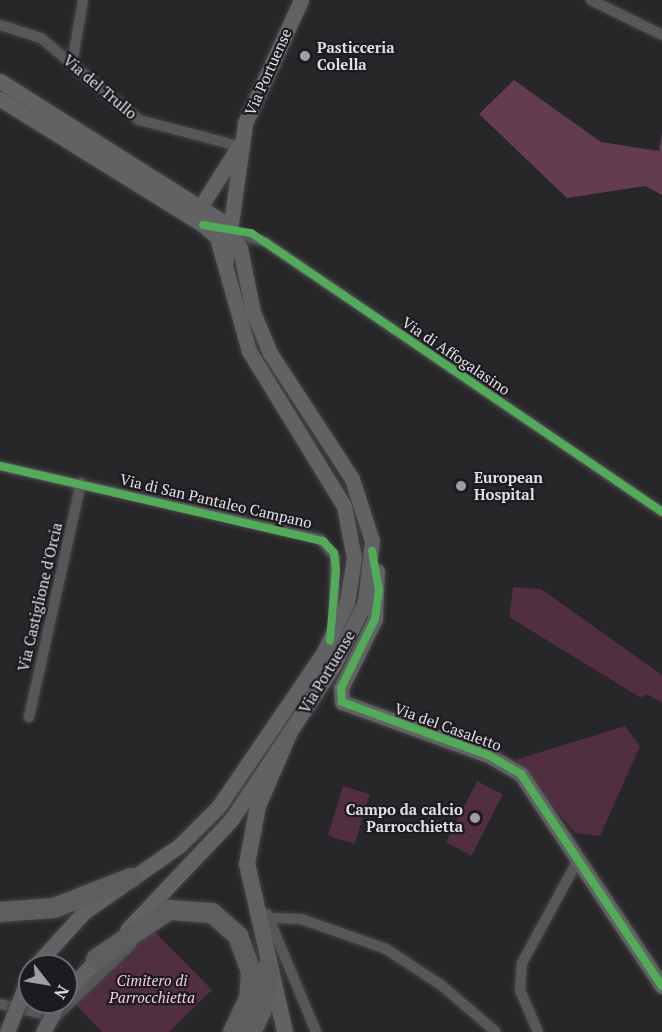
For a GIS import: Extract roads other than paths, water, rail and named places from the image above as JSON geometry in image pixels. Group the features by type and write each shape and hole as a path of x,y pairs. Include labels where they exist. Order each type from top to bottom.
{"highway":[{"path":"0,912 54,908 131,878"},
{"path":"96,959 169,910 212,913 238,936 251,972 249,998 233,1032"},
{"path":"251,1032 262,1009 267,968"}],"main road":[{"name":"Via Portuense","path":"45,954 68,926 131,878 180,845 213,813 330,641 354,569 347,514 329,474 249,351 225,266 231,231 239,146 250,107 301,0"},
{"path":"0,81 201,206 231,231"},
{"path":"0,99 203,225 219,240 225,266"},
{"name":"Via Portuense","path":"201,206 239,146"},
{"path":"203,225 231,231"},
{"name":"Via Portuense","path":"78,979 231,820 289,734 355,626 370,584 372,551 352,479 262,337 231,231"},
{"name":"Via del Casaletto","path":"372,551 379,590 375,618 341,688 342,702 514,768 579,858 662,986"},
{"path":"285,1032 251,902 247,864 252,826 289,734"},
{"path":"8,1032 18,1006"},
{"path":"43,1032 53,1014"}],"street":[{"path":"72,64 83,0"},
{"path":"591,0 662,35"},
{"name":"Via del Trullo","path":"0,25 37,36 139,120 239,146"},
{"path":"27,116 35,103"},
{"name":"Via di Affogalasino","path":"231,231 251,233 662,512"},
{"name":"Via di San Pantaleo Campano","path":"0,466 323,541 334,553 336,569 330,641"},
{"name":"Via Castiglione d'Orcia","path":"29,717 81,483"},
{"path":"538,1032 520,990 522,963 579,858"},
{"path":"251,902 271,918 316,1032"},
{"path":"271,918 301,919 386,949 441,985 496,1032"},
{"path":"0,1004 55,1017 148,930"}],"place":[{"name":"Pasticceria Colella","path":"305,56"},
{"name":"European Hospital","path":"461,486"},
{"name":"Campo da calcio Parrocchietta","path":"475,818"}],"park label":[{"name":"Cimitero di Parrocchietta","path":"152,988"}]}
